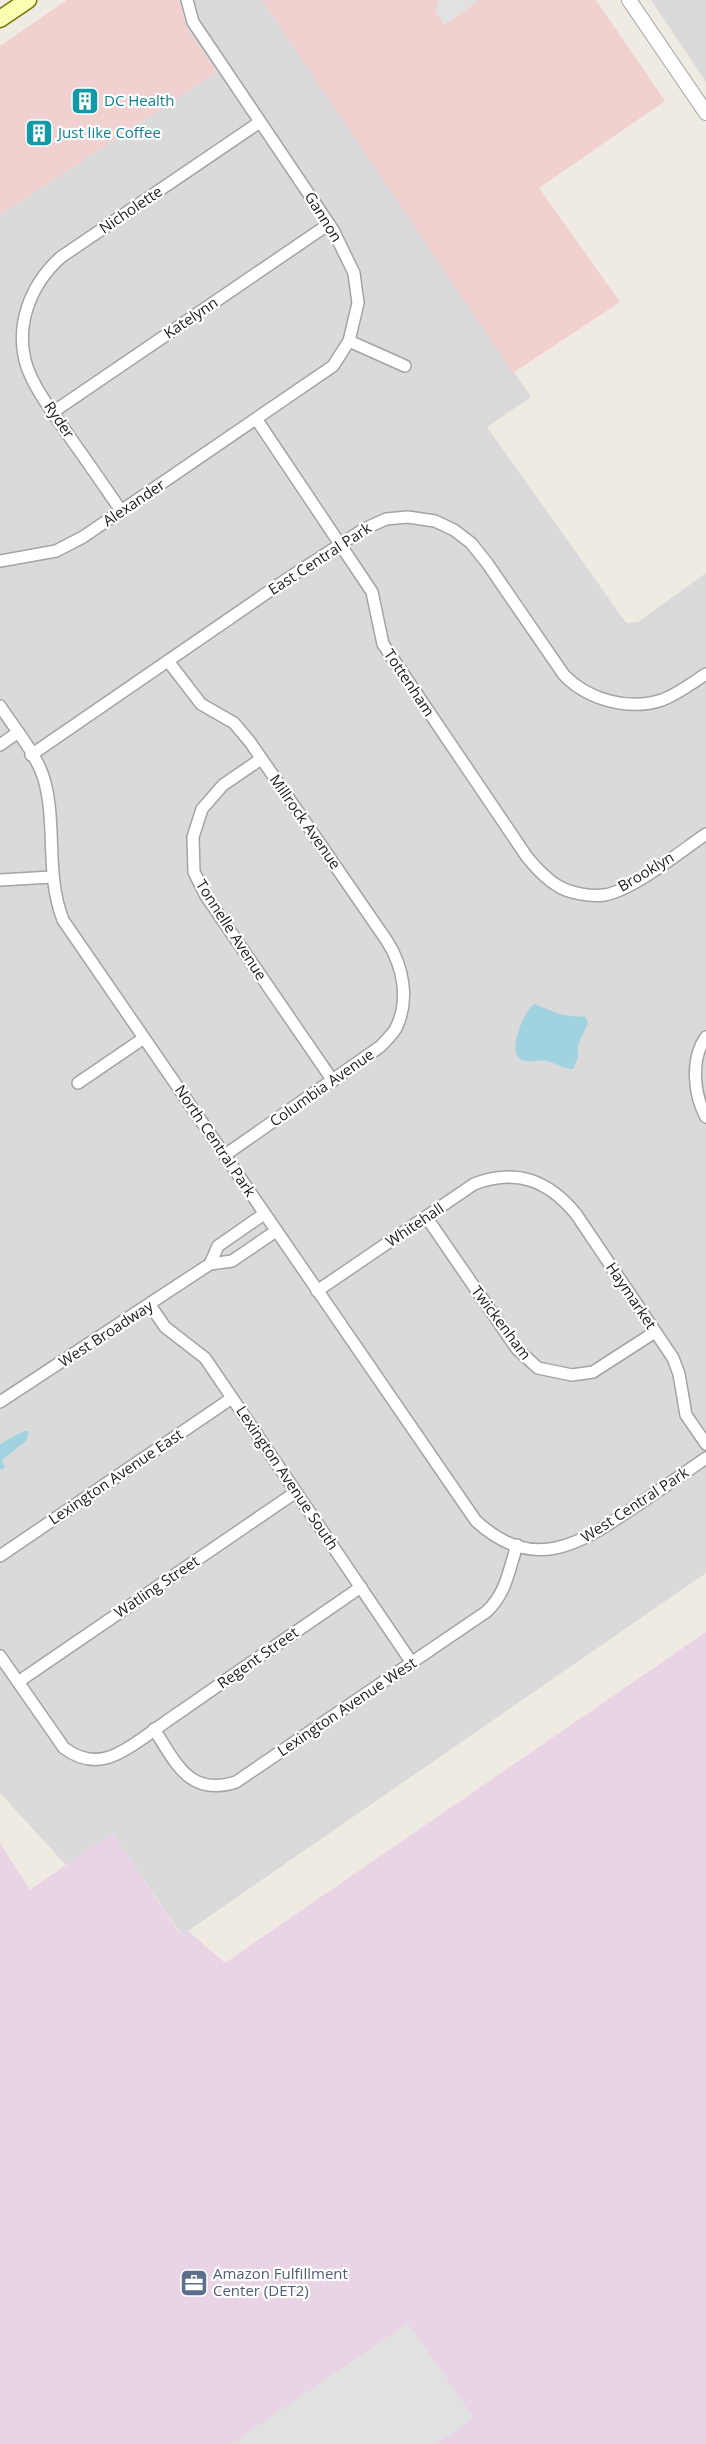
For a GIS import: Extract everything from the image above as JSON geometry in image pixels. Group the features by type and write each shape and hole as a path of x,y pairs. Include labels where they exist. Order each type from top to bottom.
{"main road":[{"path":"0,19 28,0"}],"street":[{"name":"Gannon","path":"187,0 193,22 329,224 354,272 358,303 349,341 333,366 257,420"},
{"path":"629,0 706,113"},
{"name":"Nicholette","path":"24,318 37,284 61,257 260,122"},
{"name":"Katelynn","path":"53,412 329,224"},
{"name":"Ryder","path":"24,318 23,344 28,367 53,412 122,512"},
{"path":"349,341 405,366"},
{"name":"Alexander","path":"0,561 56,551 122,512 257,420"},
{"name":"Tottenham","path":"257,420 372,592 382,644 527,858 559,887 581,893"},
{"name":"East Central Park","path":"31,755 340,544 386,519 422,518 454,530 471,543 487,563 564,675 582,689 605,700 628,705 658,701 670,696 706,674"},
{"name":"Millrock Avenue","path":"168,661 195,698 208,709 234,723 261,759 394,952 403,980 402,1008"},
{"name":"North Central Park","path":"0,706 31,755 46,788 52,877 63,920 469,1514 483,1528 504,1541"},
{"path":"0,745 17,733"},
{"name":"Tonnelle Avenue","path":"261,759 223,785 202,809 194,837 194,872 206,896 333,1081"},
{"name":"Brooklyn","path":"581,893 603,895 619,890 638,880 706,834"},
{"path":"0,880 52,877"},
{"name":"Columbia Avenue","path":"225,1155 381,1046 396,1028 402,1008"},
{"path":"706,1037 698,1058 695,1086 699,1105 706,1117"},
{"path":"78,1083 144,1038"},
{"name":"Whitehall","path":"317,1291 427,1218 474,1184 502,1176 518,1178"},
{"name":"Haymarket","path":"518,1178 544,1186 563,1199 677,1366 686,1414 706,1444"},
{"name":"West Broadway","path":"210,1264 218,1246 264,1214"},
{"name":"Twickenham","path":"427,1218 517,1349 538,1368 572,1375 593,1372 655,1332"},
{"path":"240,1230 252,1247"},
{"name":"West Broadway","path":"0,1402 210,1264 232,1261 276,1231"},
{"name":"Lexington Avenue South","path":"150,1305 165,1328 205,1358 412,1663"},
{"name":"Lexington Avenue East","path":"0,1556 232,1398"},
{"name":"West Central Park","path":"504,1541 517,1545 548,1549 575,1544 599,1531 706,1458"},
{"name":"Watling Street","path":"18,1682 296,1492"},
{"name":"Lexington Avenue West","path":"154,1729 182,1772 196,1781 219,1788 236,1782 412,1663 496,1603 503,1592 517,1545"},
{"name":"Regent Street","path":"0,1656 58,1742 77,1756 86,1759 110,1756 154,1729 361,1587"}],"shaded area":[{"path":"67,0 179,0 188,31 217,72 0,215 0,46"},
{"path":"179,0 262,0 531,397 487,427 624,620 627,623 638,622 706,573 706,1573 182,1935 112,1833 66,1865 0,1793 0,215 217,72 188,31"},
{"path":"262,0 596,0 665,101 539,188 620,302 513,373"},
{"path":"438,0 480,0 444,25 435,10 438,7"},
{"path":"651,0 706,0 706,82"},
{"path":"706,1632 706,2444 0,2444 0,1843 30,1890 112,1833 181,1935 188,1931 225,1963"},
{"path":"408,2323 474,2418 436,2444 231,2444"}],"water":[{"path":"534,1004 562,1015 586,1017 588,1023 578,1045 578,1057 573,1069 547,1061 523,1060 516,1054 515,1048 518,1031"},
{"path":"24,1431 29,1431 26,1441 2,1460 5,1468 0,1469 0,1444"}],"place":[{"name":"DC Health","path":"85,101"},
{"name":"Just like Coffee","path":"39,133"},
{"name":"Amazon Fulfillment Center (DET2)","path":"194,2283"}]}
